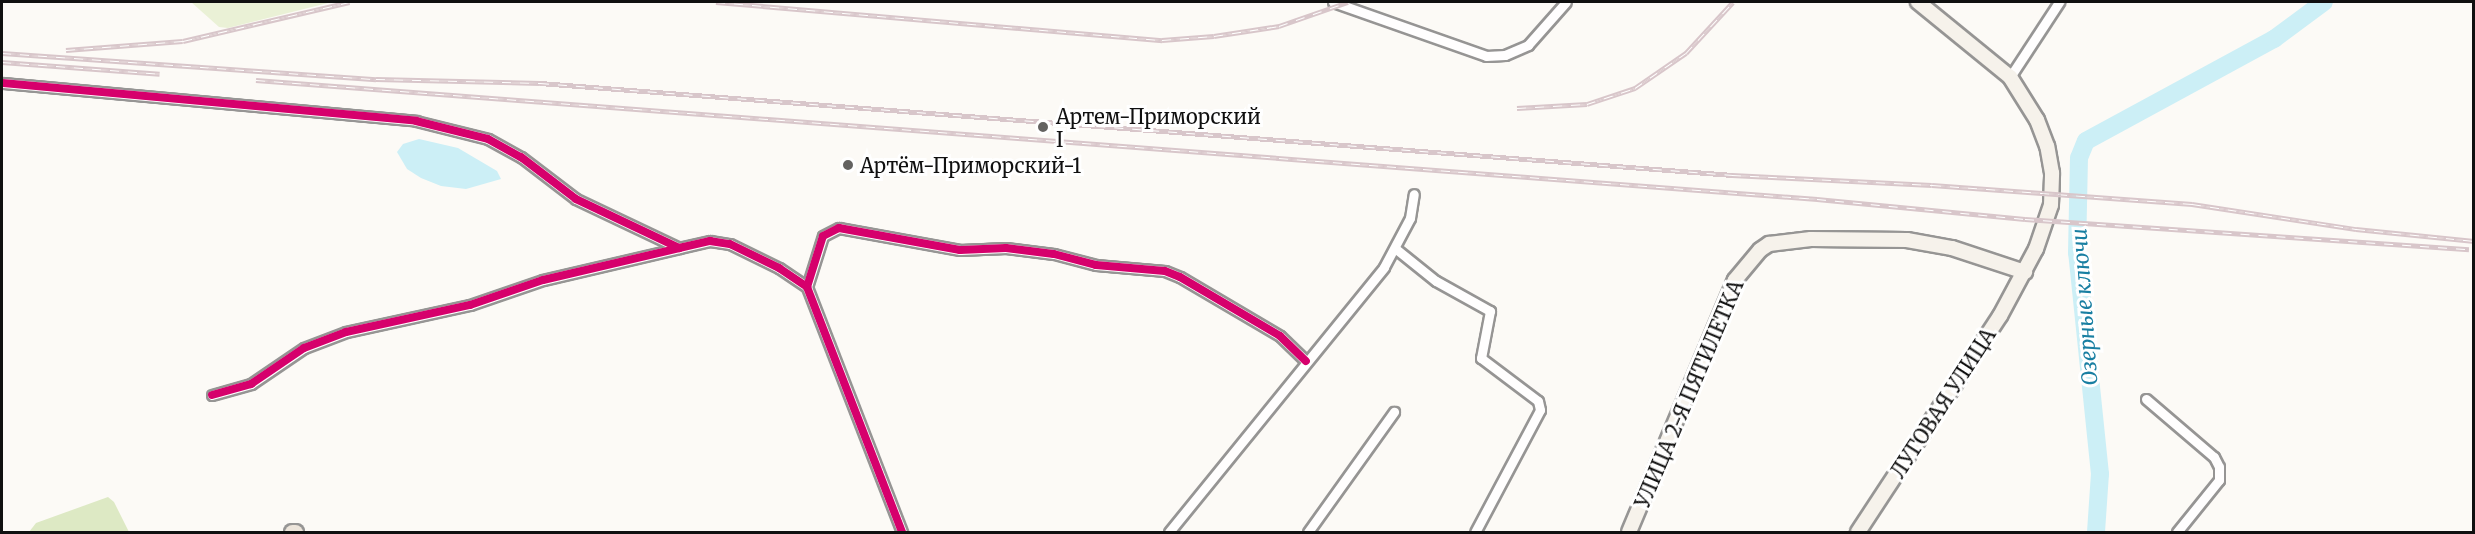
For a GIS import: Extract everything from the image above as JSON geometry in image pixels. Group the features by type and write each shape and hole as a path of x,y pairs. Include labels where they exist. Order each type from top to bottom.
{"main road":[{"path":"1918,2 2010,77 2037,120 2052,173 2047,224 2025,272"},
{"name":"УЛИЦА 2-Я ПЯТИЛЕТКА","path":"1629,532 1735,280 1760,250 1769,244 1811,239 1907,240 1952,248 2025,272"},
{"name":"ЛУГОВАЯ УЛИЦА","path":"1858,532 2025,272"}],"street":[{"path":"1333,2 1486,56 1505,55 1528,45 1566,2"},
{"path":"2010,77 2059,2"},
{"path":"2,83 416,121 488,139 521,157 576,199 679,248"},
{"path":"1168,532 1396,249 1415,207 1414,194"},
{"path":"807,287 824,236 839,228 960,250 1006,248 1173,274 1280,336 1306,361"},
{"path":"212,395 251,384 304,348 345,332 470,305 543,280 679,248 711,242 730,244 779,268 807,287 902,532"},
{"path":"1396,249 1436,281 1490,311 1481,358 1531,394 1540,410 1475,532"},
{"path":"2146,399 2214,457 2219,467 2219,480 2178,532"},
{"path":"1308,532 1394,412"}],"green space":[{"path":"191,2 332,2 228,28 219,27"},
{"path":"108,497 114,502 129,532 29,532 36,523"}],"water":[{"path":"419,139 458,148 497,171 501,179 466,189 441,186 421,178 407,169 397,152 403,144"}],"waterway":[{"name":"Озерные ключи","path":"2096,532 2100,474 2077,253 2079,158 2086,141 2274,39 2324,2"}],"railway":[{"path":"66,50 183,41 349,2"},
{"path":"716,2 1162,40 1214,36 1279,26 1348,2"},
{"path":"1517,108 1587,104 1635,88 1686,53 1733,2"},
{"path":"2,53 376,79 540,83 1732,175 1932,185 2192,204 2356,229 2474,241"},
{"path":"2,62 160,74"},
{"path":"256,80 1817,199 2025,219 2469,249"}],"cycle path":[{"path":"2,83 416,121 488,139 521,157 576,199 679,248"},
{"path":"807,287 823,236 839,228 960,250 1006,248 1054,254 1096,265 1165,271 1180,277 1280,336 1306,361"},
{"path":"212,395 251,384 304,348 346,332 470,305 543,280 679,248 710,241 730,244 779,268 807,287 902,532"}],"place":[{"name":"Артем-Приморский I","path":"1043,127"},
{"name":"Артём-Приморский-1","path":"848,165"}]}
